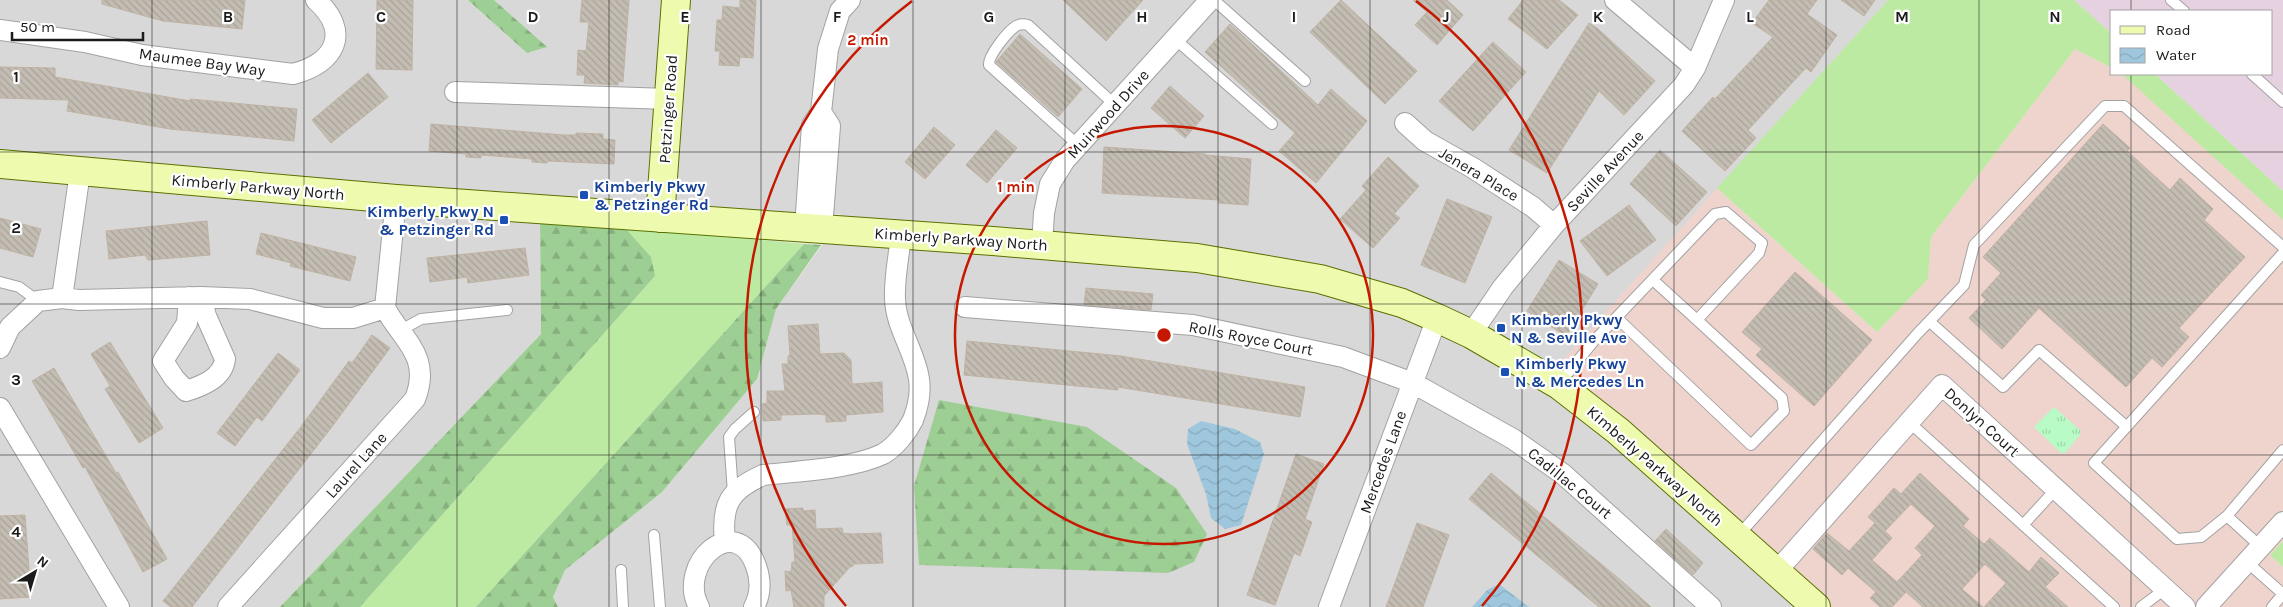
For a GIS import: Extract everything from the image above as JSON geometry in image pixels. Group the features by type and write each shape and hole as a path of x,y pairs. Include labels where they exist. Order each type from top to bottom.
{"street":[{"name":"Maumee Bay Way","path":"0,30 85,42 142,55 293,74 313,67 322,60 334,45 337,32 331,16 316,0"},
{"name":"Petzinger Road","path":"660,218 676,0"},
{"path":"814,228 812,125 821,112 828,49 840,11 850,0"},
{"name":"Muirwood Drive","path":"1042,245 1044,213 1050,184 1065,160 1210,0"},
{"path":"1615,0 1695,68"},
{"name":"Seville Avenue","path":"1471,334 1503,287 1554,224 1670,102 1695,68 1724,0"},
{"path":"455,92 669,99"},
{"name":"Jenera Place","path":"1405,123 1425,141 1473,168 1533,207 1554,224"},
{"name":"Kimberly Parkway North","path":"0,164 396,199 814,228 1197,258 1320,279 1402,303 1437,318 1471,334 1559,385 1618,431 1816,607"},
{"path":"62,298 80,172"},
{"path":"0,348 10,327 38,302 62,298 79,300 195,297 250,299 323,318 353,318 385,308 396,199"},
{"path":"725,542 725,509 734,493 747,482 763,476 866,461 885,453 895,444 910,424 920,396 916,363 902,333 895,299 901,235"},
{"name":"Rolls Royce Court","path":"965,307 1193,325 1343,357 1413,383"},
{"name":"Laurel Lane","path":"228,607 415,399 420,387 418,355 385,308"},
{"name":"Mercedes Lane","path":"1329,607 1437,318"},
{"name":"Cadillac Court","path":"1413,383 1513,439 1563,474 1711,607"},
{"name":"Donlyn Court","path":"1776,572 1942,385 2184,607"},
{"path":"0,408 120,607"},
{"path":"2206,607 2283,522"},
{"path":"699,607 694,594 696,572 709,550 717,544 725,542 741,546 753,558 759,573 760,593 754,607"}],"lane":[{"path":"1214,0 1305,81"},
{"path":"2171,0 2183,10"},
{"path":"1078,145 988,66 988,60 994,51 1015,26 1028,25 1115,105"},
{"path":"1175,39 1272,124"},
{"path":"2253,75 2283,102"},
{"path":"1737,537 1964,286 1974,245 2105,106 2124,106 2283,247"},
{"path":"1559,385 1594,342 1716,214 1726,212 1762,243 1760,253 1697,320"},
{"path":"2283,253 2094,463 2177,539 2201,537 2227,516 2283,450"},
{"path":"1617,318 1751,445 1784,411 1782,398 1653,280"},
{"path":"0,282 19,287 38,302"},
{"path":"401,330 421,319 507,310"},
{"path":"1930,322 2003,387 2039,350 2127,427"},
{"path":"734,493 730,437 735,429 754,412"},
{"path":"1909,422 2114,607"},
{"path":"2023,525 2056,489"},
{"path":"2227,516 2261,547"},
{"path":"654,535 660,607"},
{"path":"2247,562 2283,594 2272,607"},
{"path":"621,570 624,607"},
{"path":"2141,607 2165,589"}],"shaded area":[{"path":"0,0 468,0 527,53 546,47 494,0 1888,0 1547,378 1816,607 558,607 553,597 565,570 662,492 757,379 776,309 836,226 841,214 788,212 784,242 540,221 541,334 280,607 0,607"},
{"path":"2074,0 2283,0 2283,191 2156,75 2273,75 2273,10 2110,10 2110,32"},
{"path":"2075,49 2110,67 2110,75 2126,76 2283,220 2283,541 2270,555 2283,567 2283,607 1816,607 1547,378 1717,188 1877,332 1928,279 1931,237"}],"green space":[{"path":"468,0 494,0 547,47 527,53"},
{"path":"1888,0 2074,0 2110,32 2110,67 2075,49 1931,237 1928,279 1877,332 1717,188"},
{"path":"2123,75 2156,75 2283,191 2283,220"},
{"path":"540,220 624,227 651,257 655,276 360,607 280,607 541,334"},
{"path":"624,227 804,244 476,607 360,607 655,276"},
{"path":"804,244 821,245 776,309 757,379 662,492 565,570 553,597 558,607 476,607"},
{"path":"939,400 1087,427 1176,488 1207,534 1194,562 1168,573 919,565 914,486"},
{"path":"2054,407 2081,431 2080,435 2065,453 2061,453 2034,427"},
{"path":"2283,541 2283,567 2270,555"}],"water":[{"path":"1201,421 1235,429 1260,442 1264,454 1241,525 1225,529 1211,518 1206,494 1187,444 1188,429"},
{"path":"1499,584 1529,607 1472,607 1487,590"}],"building":[{"path":"102,0 245,0 242,29 163,21 102,4"},
{"path":"377,0 413,0 412,70 376,69"},
{"path":"582,0 629,0 623,82 618,81 618,85 584,83 585,75 577,75 578,50 586,51 589,22 580,22"},
{"path":"740,0 756,0 753,58 740,57 739,66 719,65 720,51 715,51 717,20 722,20 723,6 740,8"},
{"path":"1063,0 1143,0 1106,41"},
{"path":"1341,0 1417,71 1385,104 1310,32"},
{"path":"1413,0 1447,0 1463,15 1437,45 1415,25 1427,12"},
{"path":"1523,0 1559,0 1578,15 1547,49 1508,19"},
{"path":"1769,0 1817,0 1807,14 1837,35 1811,72 1806,68 1748,130 1756,138 1725,171 1682,131 1773,37 1752,23"},
{"path":"1841,0 1875,0 1864,16"},
{"path":"1589,23 1597,28 1655,81 1624,115 1599,91 1547,173 1509,150"},
{"path":"1230,24 1318,105 1331,89 1367,121 1316,183 1279,151 1295,133 1205,52"},
{"path":"1020,34 1082,89 1058,117 996,62"},
{"path":"1493,42 1526,72 1473,131 1439,101"},
{"path":"0,67 55,68 55,77 190,101 190,99 297,109 294,141 170,129 67,111 69,100 0,98"},
{"path":"368,73 388,97 331,143 312,120"},
{"path":"1170,86 1204,116 1185,138 1151,108"},
{"path":"431,124 564,135 576,135 576,133 603,134 603,139 615,140 614,164 532,162 532,159 481,155 481,158 466,157 466,154 429,151"},
{"path":"2103,124 2130,148 2127,151 2170,190 2180,178 2213,209 2204,220 2245,257 2179,328 2189,337 2162,367 2152,358 2126,387 2039,308 2002,349 1969,318 1986,300 1981,295 2001,273 1983,257"},
{"path":"934,127 955,145 925,179 905,162"},
{"path":"996,130 1017,148 987,183 966,165"},
{"path":"1104,147 1251,159 1248,205 1218,203 1219,200 1102,193"},
{"path":"1660,150 1707,192 1676,226 1630,184"},
{"path":"1388,157 1419,186 1394,214 1400,218 1373,248 1340,219 1366,190 1362,186"},
{"path":"1447,199 1492,217 1465,283 1421,265"},
{"path":"1629,205 1656,240 1607,276 1580,241"},
{"path":"0,218 41,229 33,257 0,248"},
{"path":"207,221 210,255 148,260 145,255 109,259 106,231"},
{"path":"261,233 356,257 350,281 290,266 291,263 256,254"},
{"path":"525,248 529,275 468,283 467,277 430,282 427,258"},
{"path":"1559,260 1598,284 1566,336 1527,311"},
{"path":"1795,272 1872,340 1814,406 1756,355 1762,349 1742,332"},
{"path":"1086,288 1153,294 1151,310 1084,305"},
{"path":"818,324 820,354 844,353 851,360 852,384 882,382 883,412 846,415 846,421 826,422 826,415 818,414 781,415 781,420 763,421 762,404 767,403 767,391 785,391 782,364 788,364 788,356 790,355 788,326"},
{"path":"372,335 390,348 331,428 192,607 171,607 163,601 300,428 349,361 352,363"},
{"path":"967,341 1121,356 1305,387 1300,417 1118,387 1118,390 964,375"},
{"path":"110,342 163,428 139,443 105,389 110,386 91,354"},
{"path":"278,353 300,370 262,421 257,417 235,446 217,433"},
{"path":"54,368 116,473 118,472 167,559 143,572 85,467 83,468 32,381"},
{"path":"1296,454 1324,464 1305,519 1312,522 1300,556 1294,553 1275,605 1247,595"},
{"path":"1491,473 1651,607 1599,607 1469,499"},
{"path":"1920,473 1969,519 1963,526 1984,544 1990,538 2029,572 2041,557 2059,573 2045,587 2068,607 1984,607 2006,583 1985,564 1962,589 1983,607 1923,607 1906,592 1892,607 1880,607 1870,598 1876,592 1848,568 1842,575 1813,549 1827,533 1849,551 1875,523 1868,517 1894,488 1901,494","holes":["1911,504 1935,526 1915,548 1922,555 1897,582 1872,560 1892,538 1885,531"]},
{"path":"803,508 803,511 815,510 816,529 842,528 843,533 851,534 881,533 883,563 853,564 824,596 824,607 794,607 791,590 786,591 785,571 791,572 792,562 795,562 792,525 787,525 785,509"},
{"path":"25,515 31,597 0,599 0,516"},
{"path":"1417,523 1449,535 1423,607 1386,607"},
{"path":"1666,529 1703,563 1693,575 1655,541"}],"place":[{"name":"Kimberly Pkwy & Petzinger Rd","path":"584,195"},
{"name":"Kimberly Pkwy N & Petzinger Rd","path":"504,220"},
{"name":"Kimberly Pkwy N & Seville Ave","path":"1501,328"},
{"name":"Kimberly Pkwy N & Mercedes Ln","path":"1505,372"}]}
